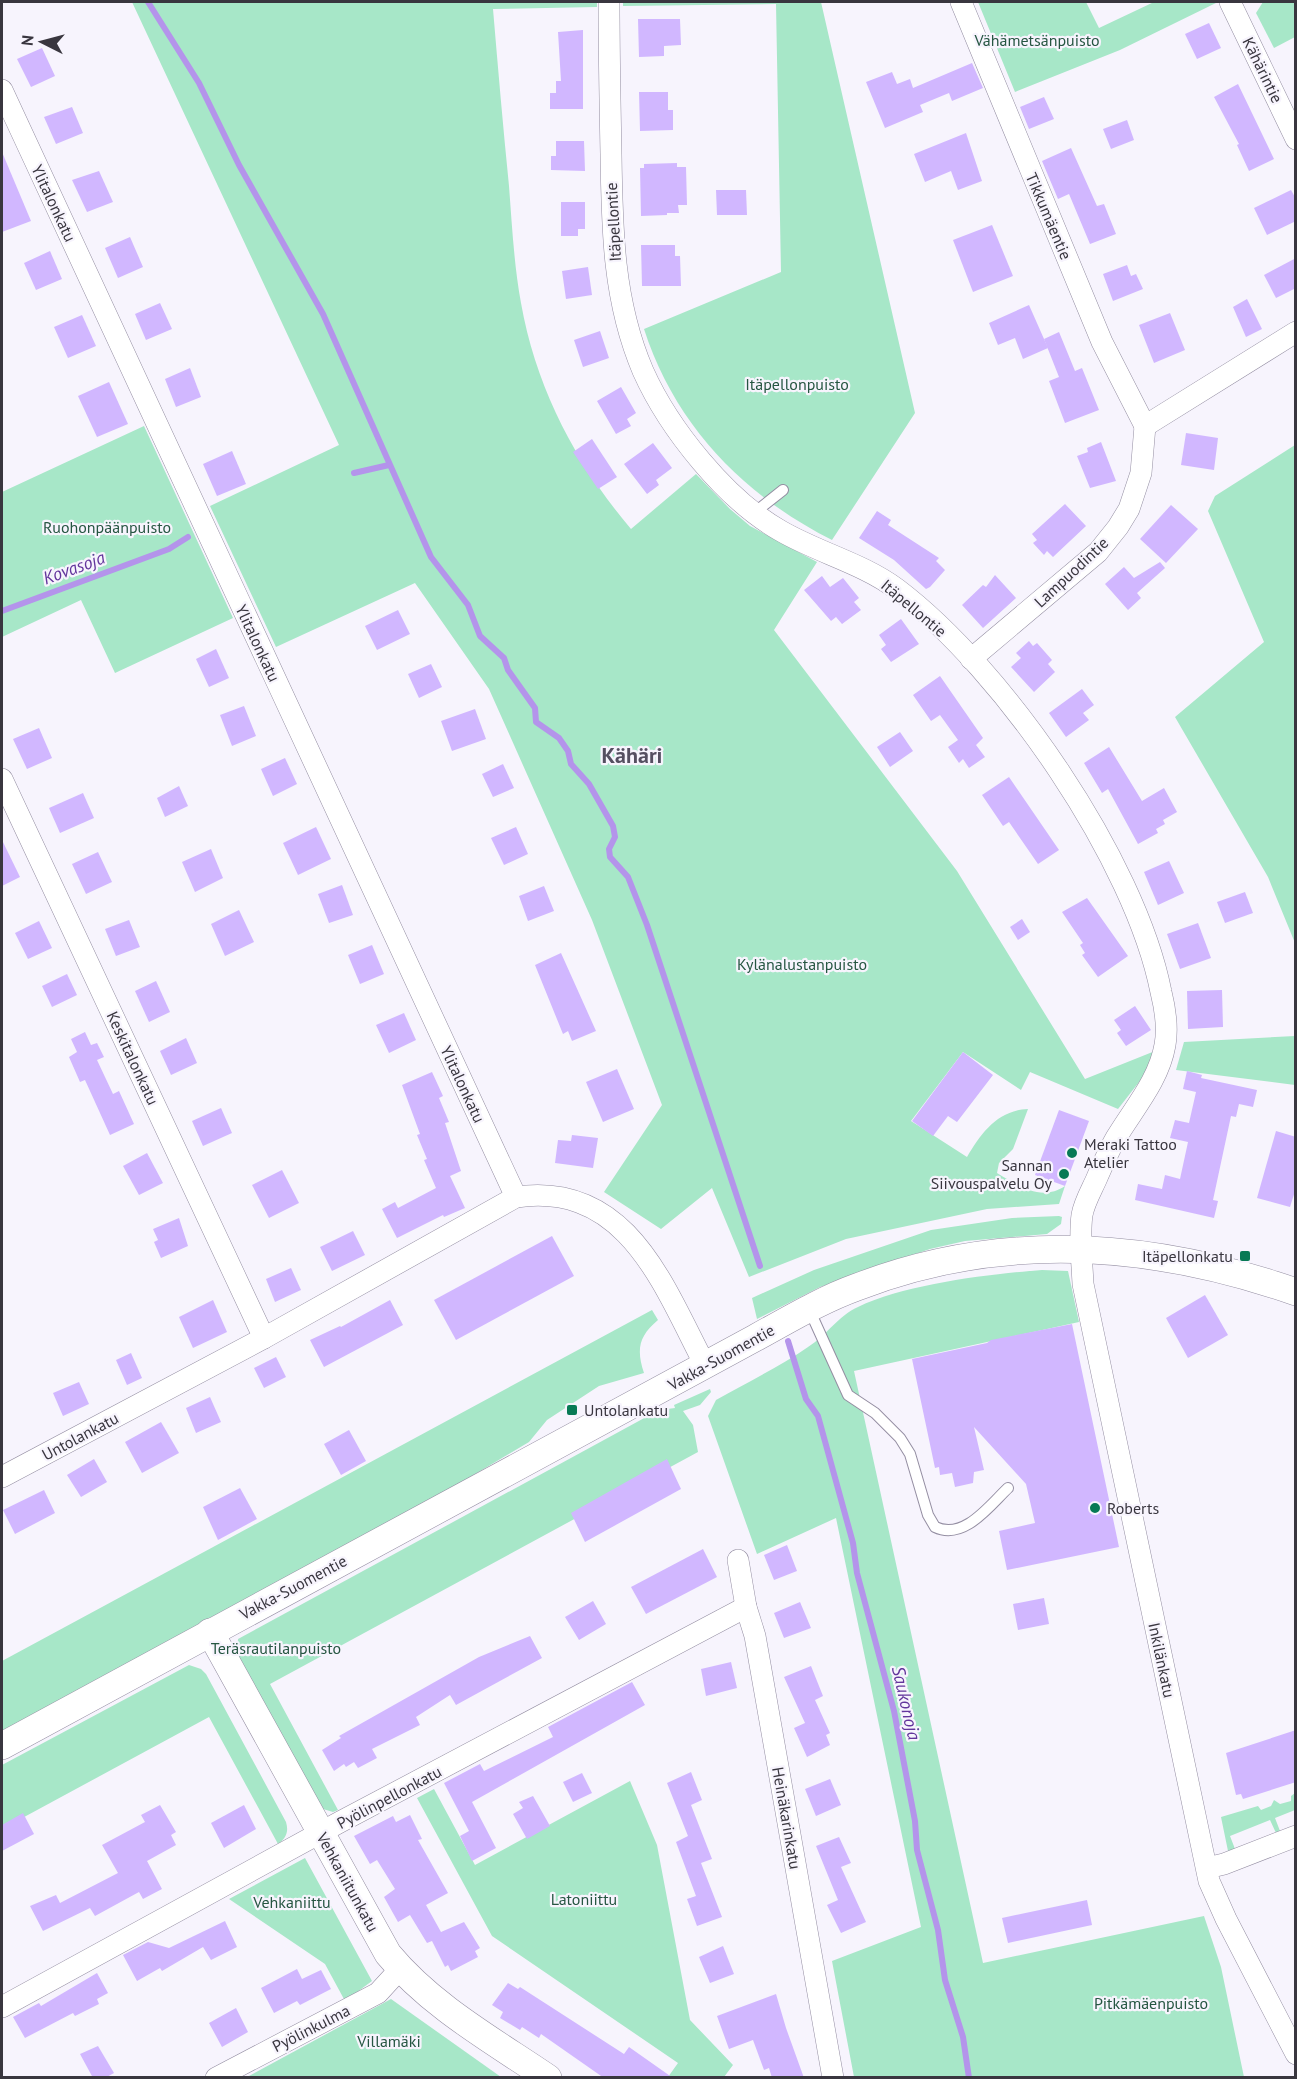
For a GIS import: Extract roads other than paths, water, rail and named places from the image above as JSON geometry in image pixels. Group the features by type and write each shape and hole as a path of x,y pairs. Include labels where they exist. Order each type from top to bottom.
{"street":[{"name":"Itäpellontie","path":"609,2 612,224 619,296 625,322 643,371 671,421 714,474 754,513 779,530 863,568 895,587 971,659 1038,740 1103,844 1147,944 1161,991 1166,1038 1161,1062 1143,1097 1114,1141 1090,1194 1082,1214 1082,1249"},
{"name":"Tikkumäentie","path":"961,2 1102,342 1145,426"},
{"name":"Kähärintie","path":"1230,2 1296,138"},
{"name":"Ylitalonkatu","path":"2,90 516,1197"},
{"path":"1145,426 1296,332"},
{"name":"Lampuodintie","path":"971,659 1098,552 1118,527 1129,509 1141,473 1145,426"},
{"name":"Keskitalonkatu","path":"2,779 264,1338"},
{"name":"Untolankatu","path":"2,1478 264,1338 516,1197 535,1194 573,1201 614,1221 632,1238 645,1256 705,1365"},
{"name":"Vakka-Suomentie","path":"2,1746 809,1309 856,1287 935,1261 972,1254 1037,1247 1128,1252 1183,1261 1264,1281 1296,1292"},
{"name":"Inkilänkatu","path":"1082,1249 1083,1284 1089,1319 1207,1868 1216,1899 1296,2054"},
{"name":"Heinäkarinkatu","path":"738,1560 746,1607 755,1636 833,2078"},
{"name":"Pyölinpellonkatu","path":"2,2007 321,1833 746,1607"},
{"name":"Vehkaniitunkatu","path":"210,1632 388,1954 400,1969 435,2001 548,2078"},
{"path":"1207,1868 1224,1864 1296,1836"},
{"name":"Pyölinkulma","path":"216,2078 378,1993 400,1969"}],"lane":[{"path":"754,513 783,489"},
{"path":"809,1309 848,1395 875,1413 900,1438 910,1454 928,1515 935,1527 949,1531 970,1524 1008,1488"}],"waterway":[{"path":"148,2 199,83 239,165 323,314 431,557 468,605 480,636 504,658 508,670 535,708 536,722 559,738 568,751 571,764 589,784 613,826 615,837 609,849 610,857 628,877 647,925 760,1266"},
{"path":"354,473 389,465"},
{"name":"Kovasoja","path":"2,611 169,549 188,537"},
{"name":"Saukonoja","path":"788,1341 806,1399 818,1416 853,1543 857,1573 894,1711 915,1821 917,1850 938,1930 945,1980 963,2037 969,2078"}],"place":[{"name":"Meraki Tattoo Atelier","path":"1072,1153"},
{"name":"Sannan Siivouspalvelu Oy","path":"1064,1174"},
{"name":"Itäpellonkatu","path":"1245,1256"},
{"name":"Untolankatu","path":"572,1410"},
{"name":"Roberts","path":"1095,1508"}],"district":[{"name":"Kähäri","path":"632,755"}],"park label":[{"name":"Vähämetsänpuisto","path":"1037,40"},
{"name":"Itäpellonpuisto","path":"797,384"},
{"name":"Ruohonpäänpuisto","path":"107,527"},
{"name":"Kylänalustanpuisto","path":"802,964"},
{"name":"Teräsrautilanpuisto","path":"276,1648"},
{"name":"Latoniittu","path":"584,1899"},
{"name":"Vehkaniittu","path":"292,1902"},
{"name":"Pitkämäenpuisto","path":"1151,2003"},
{"name":"Villamäki","path":"389,2041"}]}
